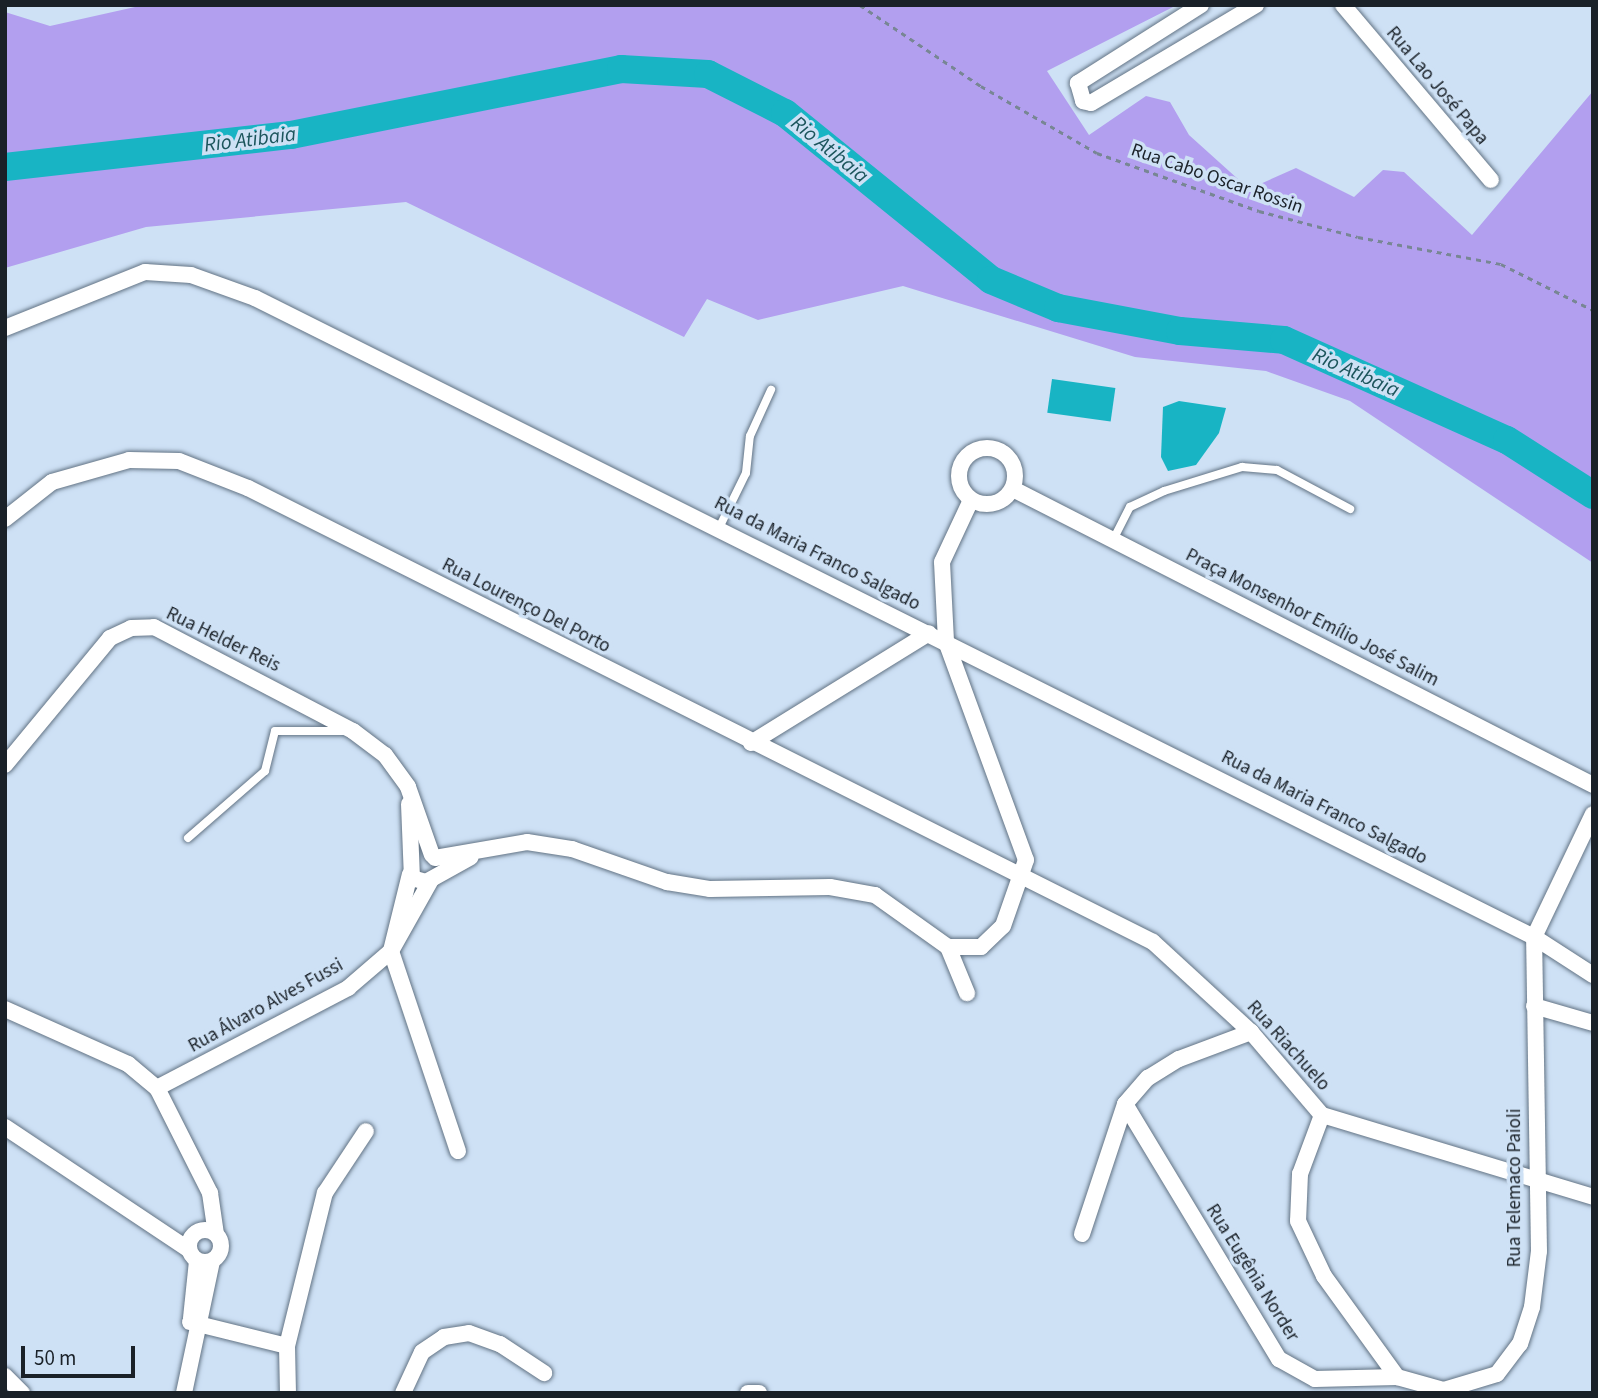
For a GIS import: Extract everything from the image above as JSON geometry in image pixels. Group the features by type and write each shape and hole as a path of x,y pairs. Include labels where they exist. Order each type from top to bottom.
{"street":[{"path":"1201,5 1077,83 1083,101 1091,103 1256,5"},
{"name":"Rua Lao José Papa","path":"1337,5 1347,12 1491,180"},
{"name":"Rua da Maria Franco Salgado","path":"5,327 145,272 191,275 255,298 1534,937 1593,975"},
{"path":"995,448 1011,460 1013,489 991,504 971,500 961,488 959,470 976,449 995,448"},
{"name":"Rua Lourenço Del Porto","path":"5,519 52,482 129,460 179,461 248,488 1020,880"},
{"name":"Praça Monsenhor Emílio José Salim","path":"1013,489 1593,785"},
{"path":"948,947 981,947 1003,926 1026,860 1019,833 946,641 942,562 971,500"},
{"name":"Rua Helder Reis","path":"5,765 110,638 131,628 153,627 353,731 385,755 408,787 433,857 433,878"},
{"path":"751,743 929,633"},
{"path":"408,787 410,867 391,951 458,1151"},
{"name":"Rua Telemaco Paioli","path":"1397,1377 1423,1388 1468,1387 1497,1374 1508,1362 1532,1307 1539,1251 1534,937 1593,814"},
{"path":"410,867 418,853 433,857 484,851 527,842 572,849 667,882 710,889 830,887 875,895 948,947 967,993"},
{"path":"410,867 416,881 433,878 484,851"},
{"name":"Rua Álvaro Alves Fussi","path":"157,1088 348,988 391,951 433,878"},
{"name":"Rua Riachuelo","path":"1020,880 1153,942 1251,1032 1322,1115 1593,1197"},
{"path":"1534,1006 1593,1023"},
{"path":"5,1009 128,1064 157,1088 210,1193 201,1245 194,1328 184,1393"},
{"path":"1082,1234 1125,1104 1148,1078 1179,1059 1251,1032"},
{"name":"Rua Eugênia Norder","path":"1125,1104 1279,1359 1315,1379 1397,1377"},
{"path":"1322,1115 1300,1174 1298,1221 1324,1276 1397,1377"},
{"path":"5,1128 161,1231 201,1245"},
{"path":"288,1393 287,1346 325,1193 366,1131"},
{"path":"194,1328 287,1346"},
{"path":"404,1393 422,1352 444,1337 469,1334 500,1344 544,1373"},
{"path":"5,1376 22,1393"},
{"path":"748,1393 759,1393"}],"lane":[{"path":"719,528 746,473 750,436 771,390"},
{"path":"1113,540 1130,507 1164,491 1242,467 1277,470 1350,509"},
{"path":"188,838 265,771 275,731 353,731"}],"path":[{"name":"Rua Cabo Oscar Rossin","path":"860,5 981,86 1097,153 1259,211 1358,237 1501,264 1593,310"}],"shaded area":[{"path":"144,5 1177,5 1047,71 1089,135 1146,96 1170,102 1189,135 1249,189 1296,168 1354,197 1383,170 1404,172 1472,235 1593,91 1593,563 1350,401 1266,371 1135,357 903,286 758,320 707,299 684,337 406,202 146,227 5,268 5,12 50,26"}],"water":[{"path":"1052,379 1115,388 1111,422 1047,413"},
{"path":"1179,401 1226,408 1219,433 1196,465 1168,471 1161,457 1163,407"}],"waterway":[{"name":"Rio Atibaia","path":"5,167 291,135 621,69 708,74 785,113 991,280 1058,308 1180,331 1284,340 1507,440 1593,495"}]}
